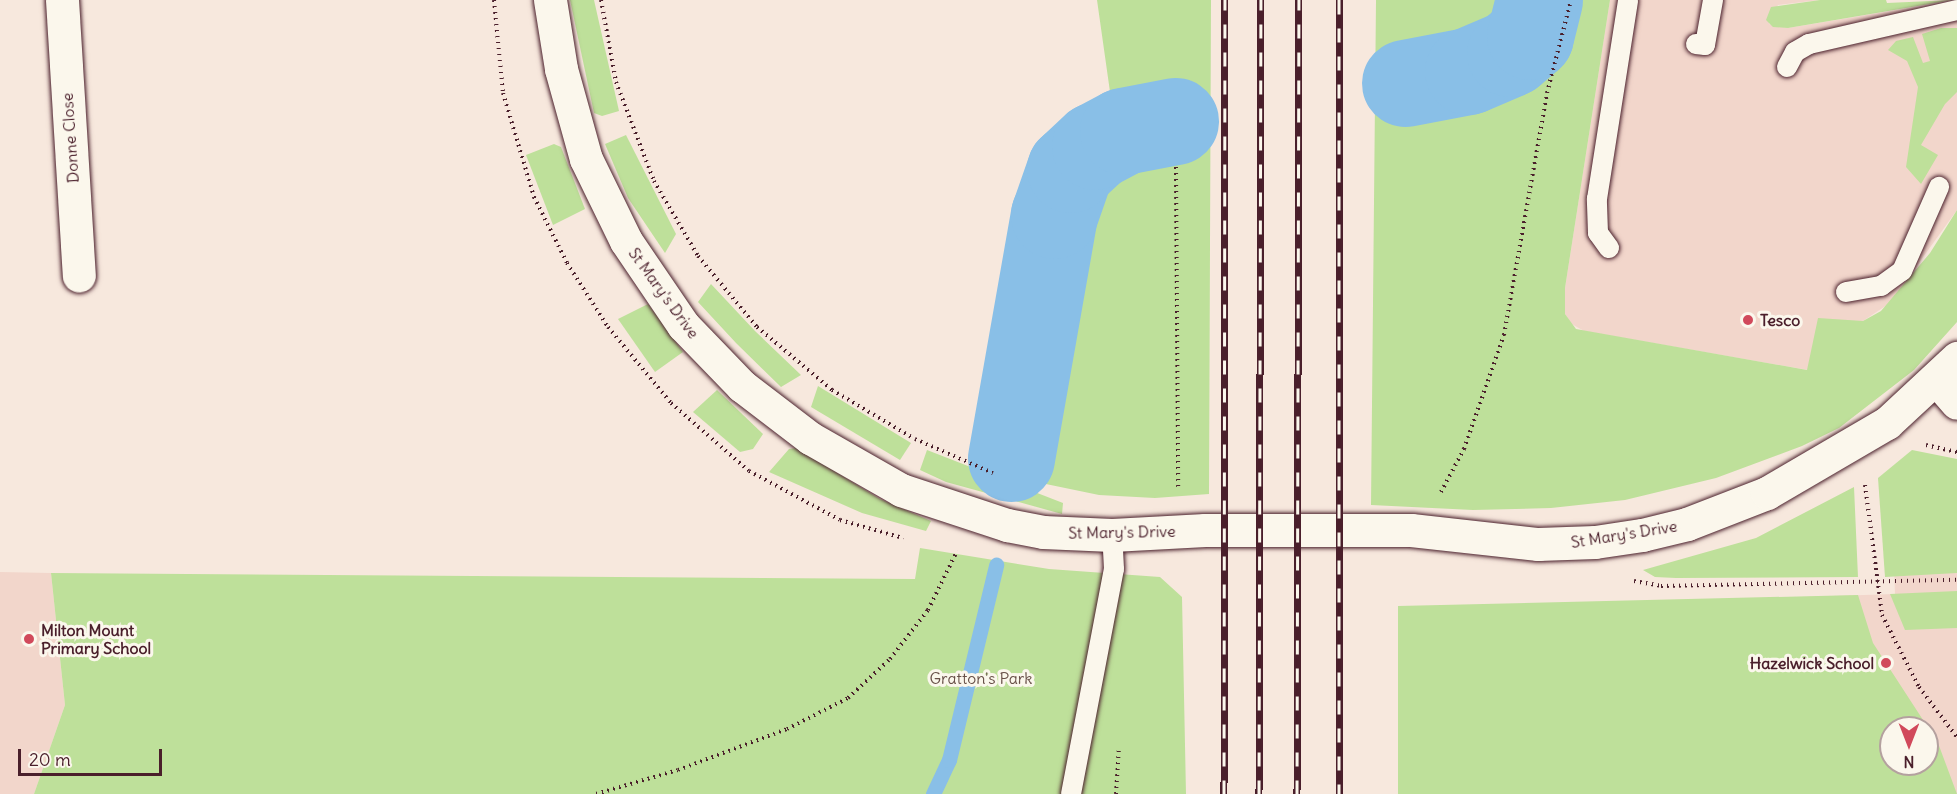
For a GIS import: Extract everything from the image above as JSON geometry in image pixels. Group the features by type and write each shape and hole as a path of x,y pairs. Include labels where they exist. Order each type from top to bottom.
{"street":[{"name":"Donne Close","path":"63,0 79,275"},
{"name":"St Mary's Drive","path":"550,0 561,69 586,159 626,241 683,325 742,386 810,438 901,490 1007,525 1070,534 1112,535 1205,530 1410,530 1520,543 1595,542 1664,531 1734,508 1852,445 1950,380"}],"lane":[{"path":"1609,248 1598,233 1597,199 1628,0"},
{"path":"1696,44 1705,45 1713,0"},
{"path":"1787,67 1795,52 1809,44 1957,10"},
{"path":"1846,292 1881,286 1902,271 1939,187"},
{"path":"1071,794 1113,569 1112,535"}],"path":[{"path":"602,0 616,82 654,181 698,256 757,327 832,390 915,439 1004,477"},
{"path":"1437,501 1464,449 1504,335 1547,93 1571,0"},
{"path":"1176,167 1179,496"},
{"path":"1852,445 1867,497 1876,583 1882,615 1902,658 1957,737"},
{"path":"596,794 678,770 787,729 848,698 890,660 928,610 958,548"},
{"path":"1630,580 1661,586 1957,580"},
{"path":"1116,794 1119,738"}],"shaded area":[{"path":"1610,0 1820,0 1778,5 1769,24 1788,28 1957,0 1957,210 1890,303 1863,321 1843,321 1808,370 1584,331 1570,323 1565,314 1565,288"},
{"name":"Hazelwick School","path":"1957,478 1957,794 1909,794 1896,776 1939,776 1939,716 1879,716 1879,753 1767,598 1895,594 1893,544"},
{"name":"Milton Mount Primary School","path":"0,572 51,573 65,705 34,794 0,794"}],"green space":[{"path":"570,0 594,0 619,111 602,116 594,113"},
{"path":"1097,0 1211,0 1209,494 1155,498 1099,495 1041,483 993,465 1038,214 1044,188 1060,159 1059,126 1112,106"},
{"path":"1376,0 1610,0 1565,288 1565,314 1576,329 1807,370 1818,318 1863,321 1881,311 1930,253 1957,210 1957,322 1914,370 1839,428 1802,446 1716,478 1625,500 1551,508 1473,510 1371,505"},
{"path":"1820,0 1886,0 1887,3 1953,0 1788,28 1773,27 1766,20 1771,7"},
{"path":"1941,28 1957,28 1957,92 1945,104 1921,145 1938,155 1921,184 1906,167 1918,87 1907,61 1888,50 1896,41 1913,37 1923,63 1930,61 1922,34"},
{"path":"626,135 676,234 665,253 628,198 605,144"},
{"path":"554,144 561,147 585,209 553,225 526,155"},
{"path":"711,284 801,375 781,387 736,343 698,302"},
{"path":"648,304 683,352 655,372 618,319"},
{"path":"818,386 911,443 900,460 811,407"},
{"path":"717,390 763,434 753,449 740,452 693,412"},
{"path":"796,448 880,499 931,521 926,531 862,513 769,472 789,449"},
{"path":"927,450 1063,503 1062,514 946,482 920,470"},
{"path":"1912,450 1957,459 1957,573 1885,577 1878,478"},
{"path":"1854,487 1858,577 1676,578 1655,577 1643,570 1756,538"},
{"name":"Gratton's Park","path":"920,548 1049,569 1160,577 1182,597 1186,794 34,794 65,705 51,573 915,579"},
{"path":"1957,591 1957,628 1905,630 1890,594"},
{"path":"1858,595 1873,643 1920,716 1879,716 1879,776 1939,776 1939,746 1957,794 1398,794 1398,606"}],"waterway":[{"path":"1405,83 1468,71 1510,53 1530,36 1539,0"},
{"path":"1011,458 1054,215 1070,169 1095,146 1123,131 1175,121"},
{"path":"933,794 949,760 996,565"}],"railway":[{"path":"1224,794 1225,0"},
{"path":"1259,794 1261,0"},
{"path":"1297,794 1299,0"},
{"path":"1339,0 1339,794"}],"place":[{"name":"Tesco","path":"1748,320"},
{"name":"Milton Mount Primary School","path":"29,639"},
{"name":"Hazelwick School","path":"1886,663"}]}
